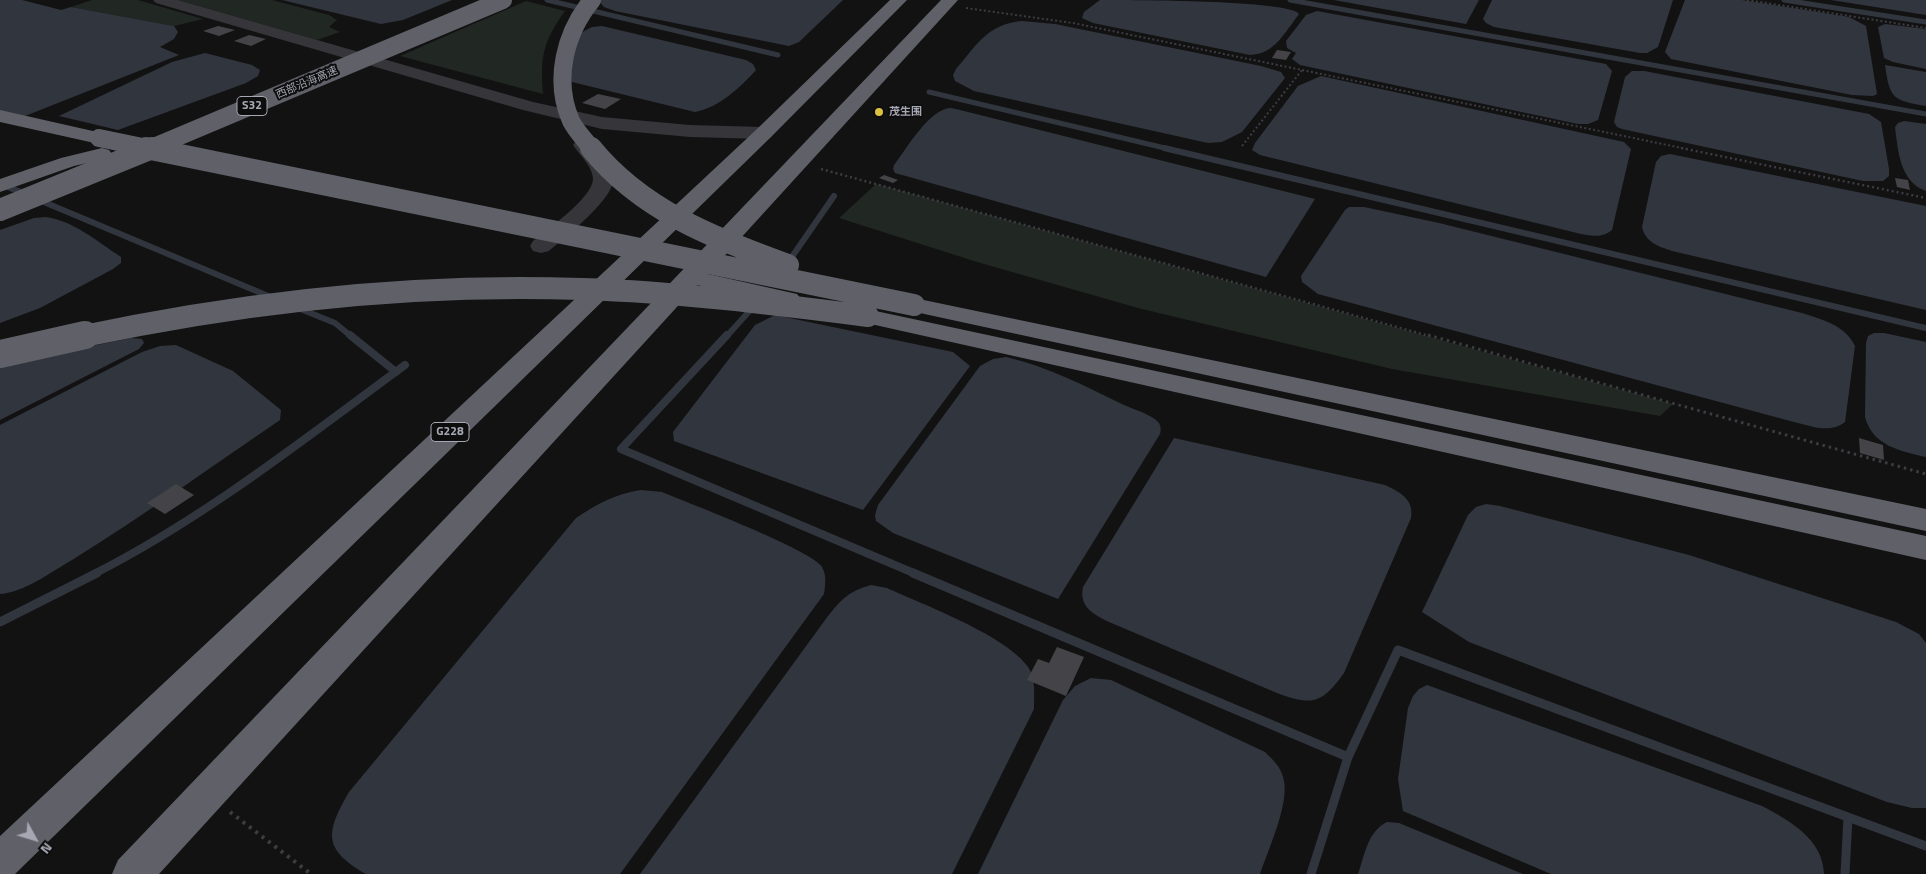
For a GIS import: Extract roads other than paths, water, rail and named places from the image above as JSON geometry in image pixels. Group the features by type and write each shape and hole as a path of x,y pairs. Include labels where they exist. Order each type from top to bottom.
{"highway":[{"name":"西部沿海高速","path":"0,195 480,0"},
{"name":"西部沿海高速","path":"0,210 503,0"},
{"path":"592,0 570,33 562,64 564,96 572,122 594,154 626,185 666,212 710,235 814,274 914,305"},
{"name":"G228","path":"0,862 764,133 899,0"},
{"path":"132,874 948,2"},
{"path":"0,116 914,305 1192,376 1926,548"},
{"path":"0,130 868,316 1192,376 1926,520"},
{"path":"0,186 68,162 102,154"},
{"path":"0,354 128,327 274,304 411,291 541,288 671,295 770,304 868,316"}],"street":[{"path":"161,0 602,123 644,128 764,133"},
{"path":"541,246 592,202 601,190 603,180 600,171 561,113"}],"waterway":[{"path":"547,0 778,55"},
{"path":"1290,0 1926,114"},
{"path":"1784,0 1926,22"},
{"path":"929,92 1169,149"},
{"path":"1164,148 1926,328"},
{"path":"0,184 26,194"},
{"path":"787,264 834,196"},
{"path":"39,200 273,298"},
{"path":"726,337 754,306"},
{"path":"298,308 335,323 352,337"},
{"path":"350,335 396,372"},
{"path":"727,335 621,449 916,574"},
{"path":"396,372 405,365"},
{"path":"94,574 176,528 254,476 396,372"},
{"path":"0,622 97,573"},
{"path":"913,573 1348,757"},
{"path":"1348,757 1398,650 1848,817"},
{"path":"1311,874 1348,757"},
{"path":"1845,874 1848,817"},
{"path":"1848,817 1926,846"}],"place":[{"name":"茂生围","path":"879,112"}]}
